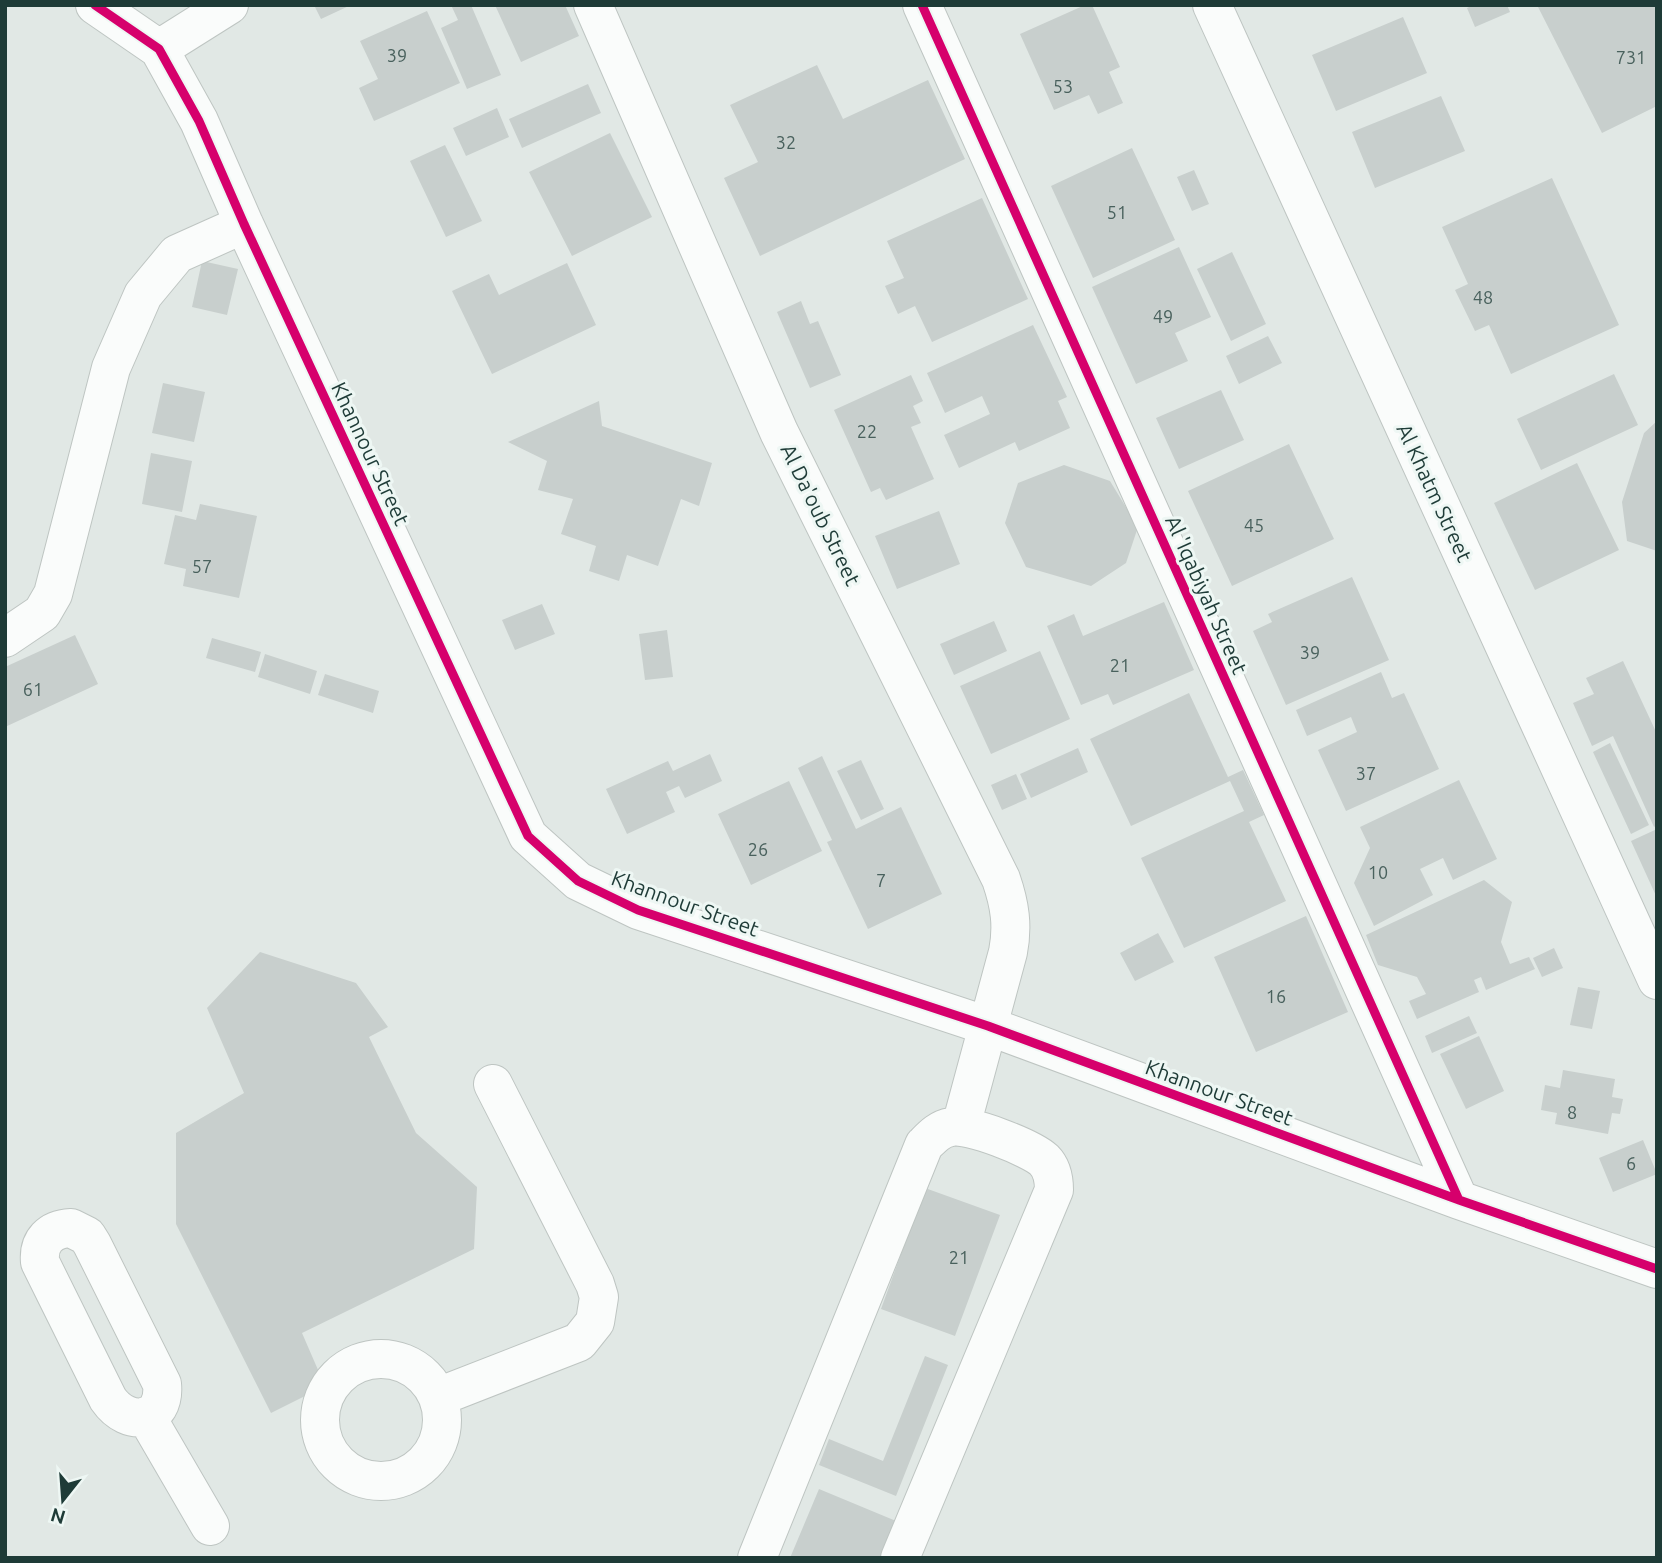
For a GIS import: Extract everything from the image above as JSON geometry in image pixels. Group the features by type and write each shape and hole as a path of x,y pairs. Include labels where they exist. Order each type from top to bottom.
{"street":[{"name":"Khannour Street","path":"94,5 159,49 198,121 528,836 578,881 638,910 988,1026 1459,1200 1657,1269"},
{"path":"159,49 229,5"},
{"name":"Al Da'oub Street","path":"593,5 779,432 1001,879 1011,915 1012,934 961,1126"},
{"name":"Al 'Iqabiyah Street","path":"922,5 1459,1200"},
{"name":"Al Khatm Street","path":"1212,5 1657,980"},
{"path":"5,638 42,613 53,594 111,368 143,295 177,254 244,224"},
{"path":"438,1396 579,1342 595,1322 598,1310 599,1297 595,1284 493,1084"},
{"path":"757,1558 924,1146 940,1130 961,1126 979,1130 1042,1158 1050,1167 1054,1190 900,1558"},
{"path":"146,1416 210,1526"}],"building":[{"path":"314,5 351,5 321,19"},
{"path":"451,5 471,5 501,75 467,89 441,28 458,20"},
{"path":"495,5 565,5 579,36 521,62"},
{"path":"1085,5 1092,5 1120,67 1109,72 1123,103 1098,114 1089,95 1054,110 1020,34"},
{"path":"1473,5 1507,5 1510,12 1475,27 1467,8"},
{"path":"1537,5 1657,5 1657,106 1602,133"},
{"path":"427,11 460,83 374,121 359,88 378,79 360,41"},
{"path":"1403,17 1427,73 1336,111 1312,55"},
{"path":"817,65 843,119 928,80 965,159 760,256 724,178 758,162 730,105"},
{"path":"588,84 601,113 522,148 509,119"},
{"path":"1441,96 1465,151 1375,188 1352,132"},
{"path":"497,108 509,137 466,156 453,128"},
{"path":"610,133 652,217 572,256 529,172"},
{"path":"445,145 482,221 446,237 410,161"},
{"path":"1132,148 1175,240 1093,278 1051,186"},
{"path":"1194,170 1209,204 1192,211 1177,177"},
{"path":"1552,178 1619,325 1511,374 1489,325 1475,331 1455,290 1468,284 1442,227"},
{"path":"982,198 1028,299 932,342 915,306 898,314 885,286 904,278 887,241"},
{"path":"1179,247 1211,317 1175,333 1188,361 1136,384 1092,287"},
{"path":"1232,252 1266,324 1231,341 1197,269"},
{"path":"202,261 238,269 227,315 192,307"},
{"path":"567,263 596,325 492,374 452,291 489,274 499,295"},
{"path":"801,301 810,324 818,321 841,375 810,388 777,312"},
{"path":"1033,325 1067,397 1058,401 1070,428 1019,451 1015,442 959,468 944,435 990,414 982,396 945,413 927,373"},
{"path":"1268,336 1282,363 1239,384 1226,356"},
{"path":"1614,374 1638,425 1541,470 1517,419"},
{"path":"911,375 923,401 913,406 921,423 911,427 934,479 886,500 880,488 871,492 834,410"},
{"path":"163,383 205,392 194,442 152,433"},
{"path":"1221,390 1244,440 1179,469 1156,418"},
{"path":"599,401 602,426 712,463 699,506 681,499 658,566 627,555 619,581 589,571 596,546 561,534 573,499 538,490 547,461 508,442"},
{"path":"1657,421 1657,551 1627,541 1622,502 1644,433"},
{"path":"1289,444 1334,539 1232,586 1188,491"},
{"path":"151,453 192,461 182,512 142,504"},
{"path":"1577,463 1619,550 1535,590 1494,503"},
{"path":"1064,465 1110,481 1138,527 1126,563 1091,586 1026,567 1005,523 1018,483"},
{"path":"200,504 257,516 239,598 183,586 186,569 164,564 175,515 196,520"},
{"path":"939,511 960,564 897,589 875,536"},
{"path":"1352,577 1389,660 1286,705 1253,631 1272,622 1268,614"},
{"path":"1164,602 1194,670 1113,705 1108,694 1081,705 1047,626 1074,614 1083,636"},
{"path":"542,604 555,634 515,650 502,620"},
{"path":"994,621 1007,651 954,675 940,644"},
{"path":"667,630 673,677 645,680 639,634"},
{"path":"75,635 98,684 5,727 5,667"},
{"path":"212,638 261,652 255,672 206,658"},
{"path":"1040,651 1070,719 991,754 960,686"},
{"path":"265,654 317,671 310,694 258,677"},
{"path":"1623,661 1657,734 1657,825 1654,827 1613,736 1592,746 1573,703 1594,694 1586,678"},
{"path":"1381,672 1392,698 1404,693 1439,769 1346,811 1318,750 1357,732 1351,717 1307,736 1296,710"},
{"path":"325,674 379,691 373,713 318,695"},
{"path":"1189,693 1228,777 1243,770 1264,815 1249,822 1286,901 1184,948 1141,858 1244,811 1230,781 1131,826 1090,739"},
{"path":"1610,743 1649,825 1631,834 1593,752"},
{"path":"1078,748 1088,772 1031,798 1020,774"},
{"path":"710,754 722,781 685,798 679,786 666,792 675,812 627,834 606,789 668,761 673,771"},
{"path":"822,756 856,829 901,807 942,894 868,929 827,842 832,840 798,768"},
{"path":"861,760 884,809 861,820 837,771"},
{"path":"1016,774 1027,799 1002,810 991,785"},
{"path":"1459,780 1497,859 1453,880 1443,858 1420,869 1433,895 1374,926 1354,883 1370,848 1360,827"},
{"path":"789,781 822,851 751,885 718,814"},
{"path":"1657,829 1657,898 1631,841"},
{"path":"1484,880 1512,902 1501,942 1510,964 1529,957 1535,969 1486,990 1481,977 1474,980 1479,992 1417,1019 1409,1001 1426,994 1417,977 1378,965 1366,935"},
{"path":"1306,916 1348,1012 1256,1052 1214,957"},
{"path":"1158,933 1174,962 1135,981 1120,953"},
{"path":"1554,948 1563,968 1542,977 1533,958"},
{"path":"260,952 356,983 388,1027 369,1037 416,1133 477,1187 474,1249 302,1333 325,1386 271,1413 176,1224 176,1133 244,1093 207,1008"},
{"path":"1578,987 1600,991 1592,1029 1570,1025"},
{"path":"1469,1016 1477,1033 1432,1053 1425,1036"},
{"path":"1479,1036 1504,1091 1466,1109 1440,1054"},
{"path":"1563,1070 1615,1079 1612,1097 1623,1099 1620,1114 1612,1113 1608,1134 1555,1124 1557,1113 1541,1110 1545,1085 1560,1088"},
{"path":"1643,1140 1657,1174 1613,1192 1599,1158"},
{"path":"925,1188 1000,1215 955,1336 881,1309"},
{"path":"925,1356 948,1365 896,1496 819,1465 829,1439 883,1461"},
{"path":"819,1489 896,1521 880,1558 790,1558"}],"cycle path":[{"path":"95,5 159,49 199,121 244,224 528,836 578,881 638,910 988,1026 1459,1200 1657,1269"},
{"path":"922,5 1459,1200"}]}
